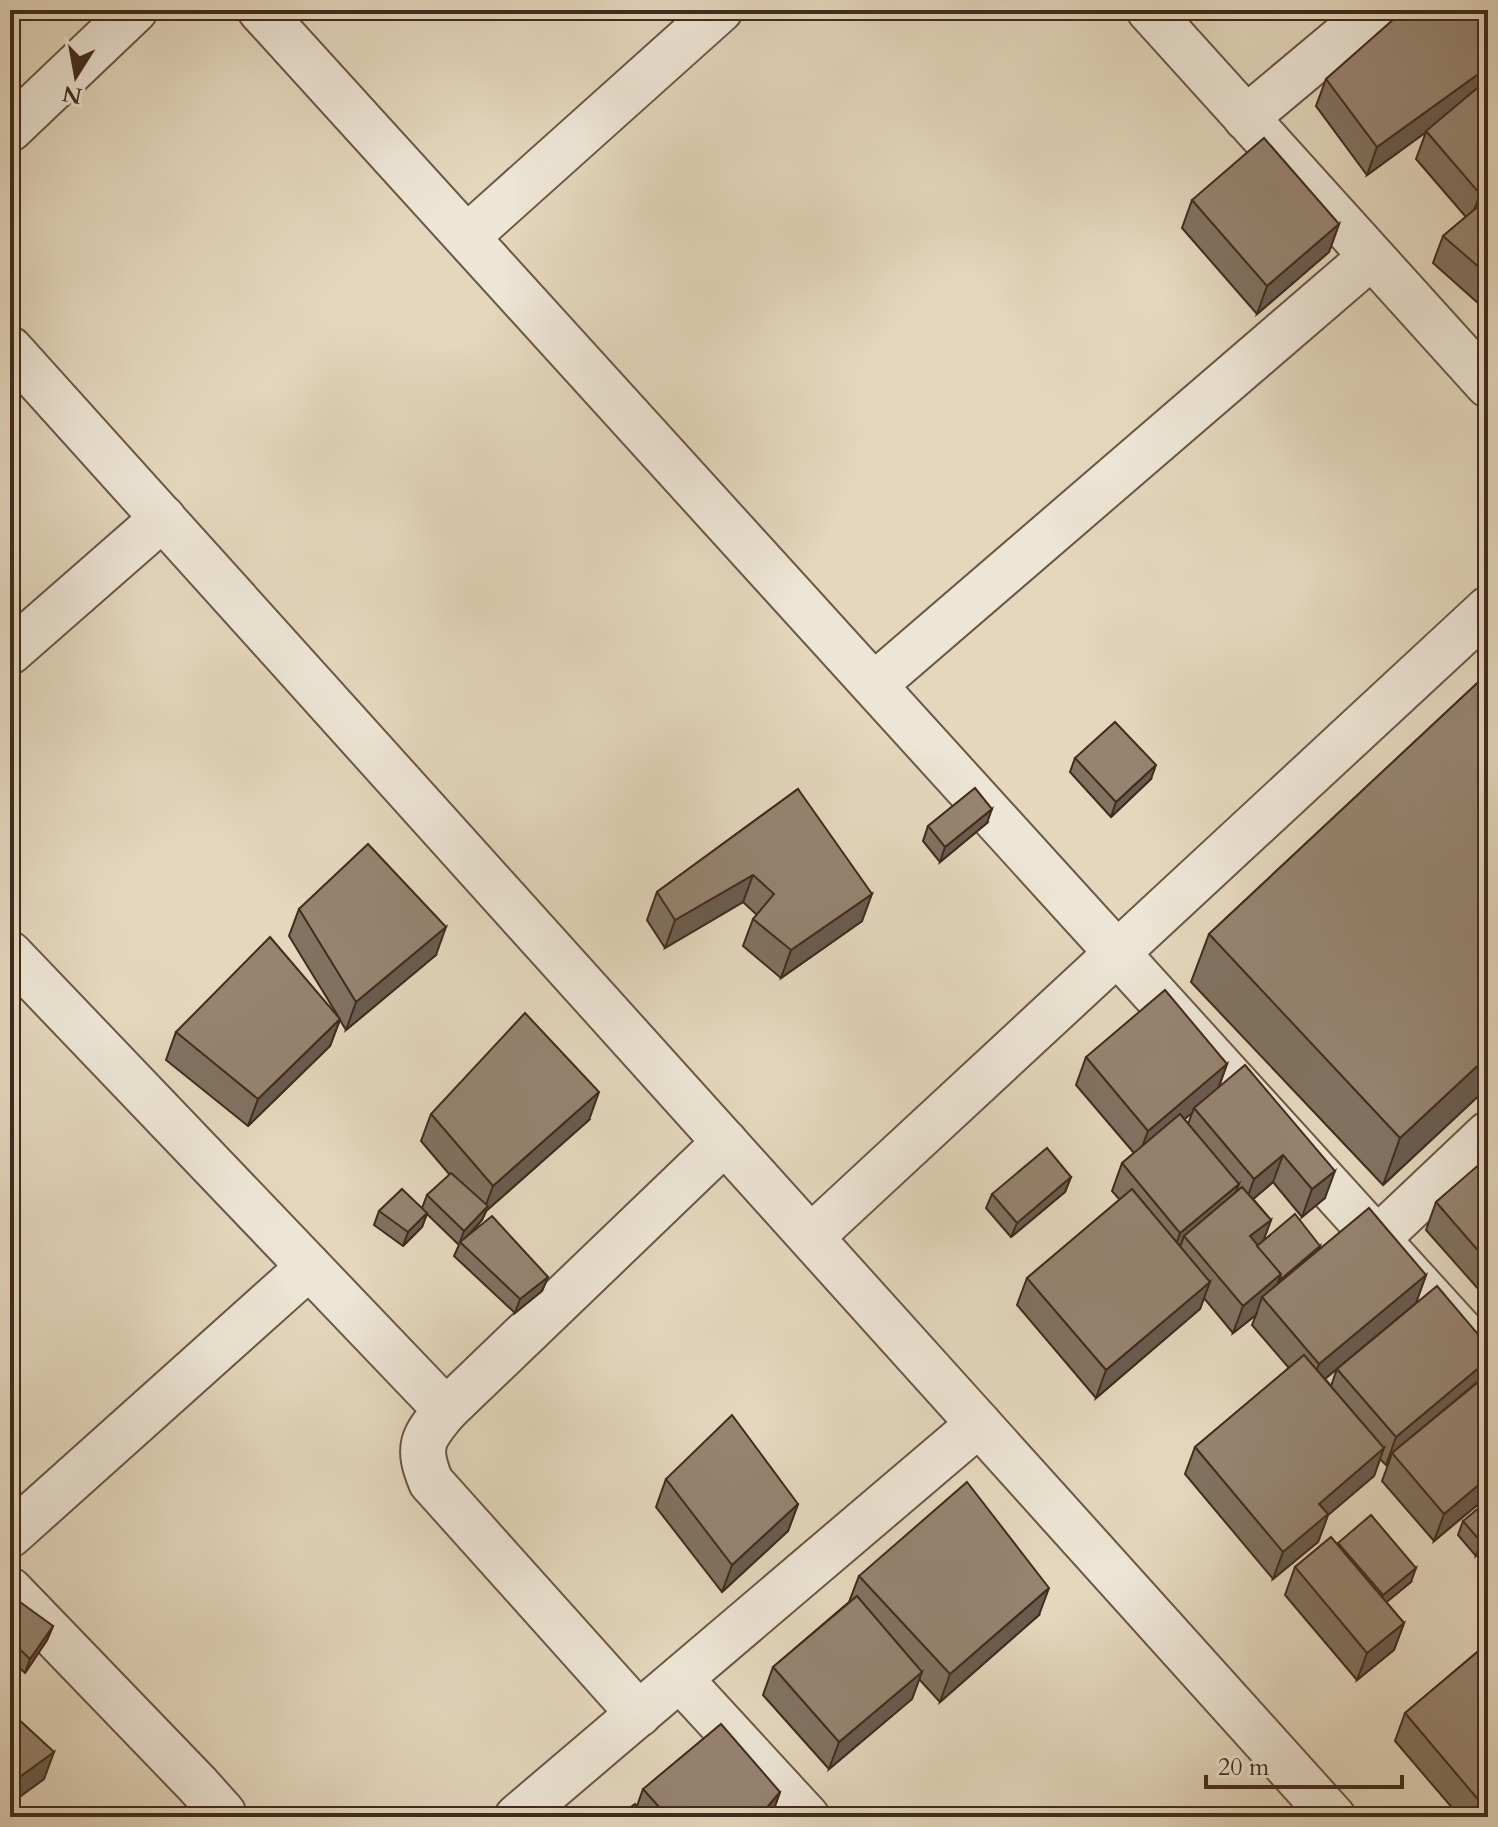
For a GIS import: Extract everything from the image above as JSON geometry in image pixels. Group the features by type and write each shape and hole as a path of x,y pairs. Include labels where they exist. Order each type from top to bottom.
{"street":[{"path":"10,129 135,10"},
{"path":"260,10 1488,1361"},
{"path":"468,236 720,10"},
{"path":"1149,10 1488,385"},
{"path":"1246,118 1375,10"},
{"path":"874,685 1371,257"},
{"path":"10,349 1333,1817"},
{"path":"10,652 163,518"},
{"path":"811,1237 1488,609"},
{"path":"10,954 446,1410"},
{"path":"1377,1239 1488,1134"},
{"path":"639,1714 431,1482 422,1461 424,1436 446,1410 725,1142"},
{"path":"10,1535 309,1267"},
{"path":"517,1817 979,1424"},
{"path":"10,1590 198,1785 223,1813 223,1817"},
{"path":"680,1679 807,1817"}],"building":[{"path":"1404,10 1488,10 1488,67 1377,147 1326,79"},
{"path":"1488,79 1488,188 1480,194 1426,131"},
{"path":"1264,138 1339,224 1267,286 1192,200"},
{"path":"1488,198 1488,275 1443,236"},
{"path":"1488,673 1488,1056 1400,1138 1209,934"},
{"path":"1115,722 1156,765 1116,802 1075,758"},
{"path":"975,788 992,809 945,847 928,826"},
{"path":"798,789 872,894 791,950 753,919 774,894 753,875 675,920 657,892"},
{"path":"368,844 446,927 356,1002 299,909"},
{"path":"270,937 340,1019 258,1099 176,1032"},
{"path":"1165,990 1227,1064 1148,1131 1086,1057"},
{"path":"525,1013 599,1092 493,1186 431,1114"},
{"path":"1245,1065 1335,1171 1312,1189 1283,1155 1254,1179 1194,1108"},
{"path":"1180,1114 1239,1184 1180,1233 1122,1163"},
{"path":"1047,1148 1071,1177 1017,1223 992,1194"},
{"path":"1483,1161 1488,1166 1488,1262 1436,1202"},
{"path":"451,1173 488,1206 464,1231 427,1195"},
{"path":"1242,1187 1271,1220 1250,1236 1281,1274 1243,1306 1184,1236"},
{"path":"402,1189 427,1213 408,1232 379,1211"},
{"path":"1132,1189 1210,1282 1106,1370 1027,1278"},
{"path":"1369,1208 1426,1275 1319,1364 1262,1297"},
{"path":"1295,1214 1320,1246 1280,1280 1281,1274 1257,1246"},
{"path":"492,1216 548,1277 520,1299 460,1242"},
{"path":"1437,1286 1488,1346 1488,1360 1396,1437 1337,1369"},
{"path":"1304,1355 1384,1448 1319,1504 1328,1514 1283,1552 1195,1447"},
{"path":"1488,1374 1488,1477 1444,1514 1392,1453"},
{"path":"732,1415 798,1504 732,1565 666,1479"},
{"path":"967,1482 1049,1588 950,1674 859,1576"},
{"path":"1488,1500 1488,1536 1481,1542 1463,1521"},
{"path":"1371,1515 1416,1568 1383,1595 1338,1543"},
{"path":"1331,1537 1404,1623 1367,1653 1295,1567"},
{"path":"857,1596 922,1672 839,1742 773,1667"},
{"path":"20,1602 53,1626 30,1659 10,1640 10,1615"},
{"path":"1488,1643 1488,1797 1481,1803 1405,1713"},
{"path":"15,1716 54,1752 10,1784 10,1720"},
{"path":"721,1724 780,1792 759,1817 668,1817 643,1789"},
{"path":"635,1804 648,1817 616,1817"}]}
